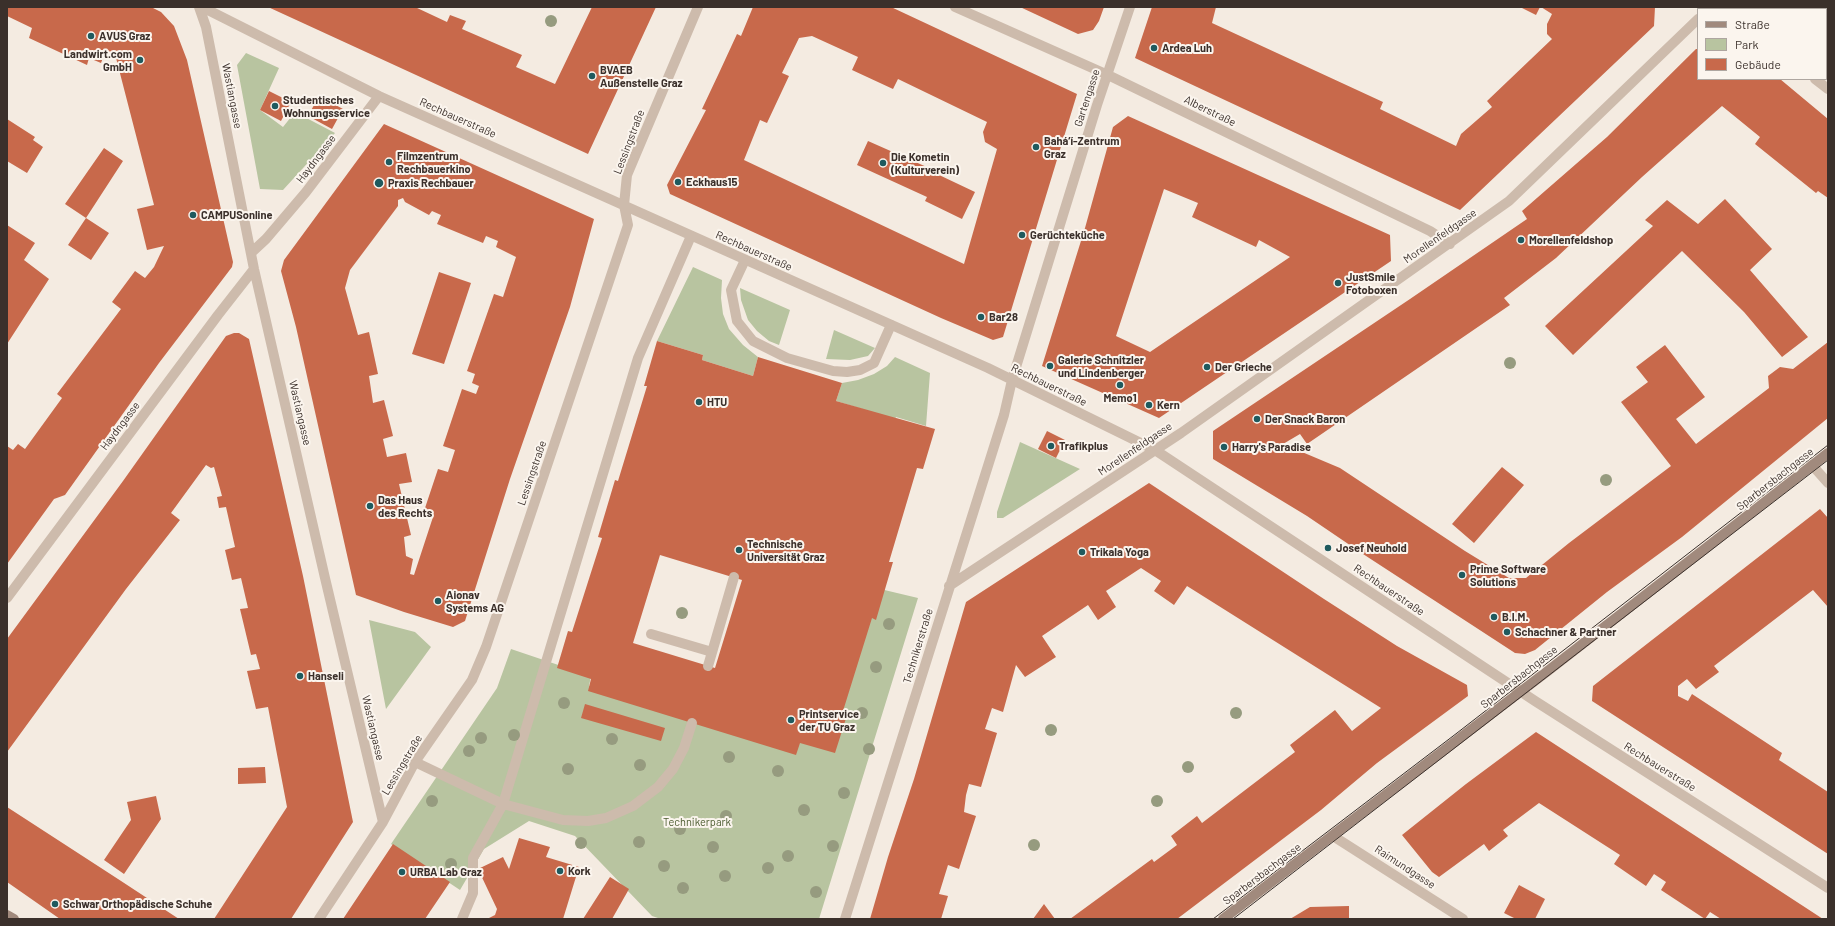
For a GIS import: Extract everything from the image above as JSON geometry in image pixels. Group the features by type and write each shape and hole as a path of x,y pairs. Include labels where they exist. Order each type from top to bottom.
{"main road":[{"name":"Sparbersbachgasse","path":"1223,919 1333,836 1828,453"},
{"path":"7,914 14,919"}],"street":[{"name":"Rechbauerstraße","path":"201,7 379,96 1012,380 1155,450 1520,691 1828,888"},
{"name":"Wastiangasse","path":"201,7 252,252 254,268 383,822"},
{"name":"Lessingstraße","path":"319,919 383,822 415,762 472,680 486,647 628,225 624,205 627,175 698,7"},
{"name":"Alberstraße","path":"955,7 1108,75 1430,231 1450,244"},
{"name":"Gartengasse","path":"1012,380 1130,7"},
{"name":"Morellenfeldgasse","path":"949,586 1155,450 1450,244 1509,201 1697,19"},
{"path":"1816,80 1828,90"},
{"name":"Haydngasse","path":"252,252 306,192 379,96"},
{"path":"462,919 473,893 473,858 503,804 638,358 691,236"},
{"path":"745,260 731,290 737,321 753,341 787,358 799,363 833,371 847,372 860,370 874,363 891,325"},
{"name":"Haydngasse","path":"7,598 254,268"},
{"name":"Technikerstraße","path":"845,919 1004,415 1012,380"},
{"path":"1812,465 1828,483"},
{"path":"708,666 734,577"},
{"path":"651,634 712,652"},
{"path":"415,762 503,804 562,820 588,821 606,818 633,806 658,788 673,769 692,723"},
{"name":"Raimundgasse","path":"1333,836 1463,919"}],"green space":[{"path":"246,53 279,68 260,110 283,127 295,112 335,133 283,190 260,189 237,65"},
{"path":"693,267 722,280 721,298 723,314 729,329 743,345 758,357 753,376 702,360 703,355 657,341"},
{"path":"740,288 790,310 779,345 769,341 757,331 748,320 741,300"},
{"path":"834,330 875,348 868,356 850,360 826,359"},
{"path":"895,357 930,373 926,426 896,417 895,419 836,401 842,383 858,380 874,374 887,366"},
{"path":"1020,442 1080,469 1003,518 997,518 997,512"},
{"name":"Technikerpark","path":"876,588 918,598 819,919 661,919 652,916 575,836 529,821 484,849 460,890 391,844 497,688 511,649 591,676 589,686 787,748"},
{"path":"369,620 415,632 431,647 386,709"}],"building":[{"path":"7,7 151,7 161,12 174,26 187,60 233,262 232,267 159,363 65,495 54,499 7,564 7,446 13,450 18,444 25,449 62,398 57,394 121,309 112,302 135,271 145,278 154,267 164,246 147,250 137,209 154,205 115,54 106,50 101,63 89,58 87,65 29,38 32,28 7,16"},
{"path":"268,7 415,7 447,22 450,15 466,21 462,29 522,55 516,67 555,84 592,7 656,7 588,154"},
{"path":"753,7 891,7 1077,94 1003,337 993,340 941,318 670,194 667,185 706,110 702,109 737,34 741,36","holes":["812,36 858,57 852,70 893,89 898,79 987,122 983,132 985,142 997,149 964,264 744,160 760,120 767,123 789,76 782,73 799,38"]},
{"path":"1020,7 1104,7 1099,21 1093,30 1078,34"},
{"path":"1152,7 1216,7 1212,23 1383,102 1380,109 1456,146 1461,134 1492,107 1487,101 1552,39 1547,34 1547,24 1552,14 1541,7 1655,7 1654,26 1460,210 1135,58"},
{"path":"1520,7 1540,7 1536,15"},
{"path":"1828,7 1828,48 1827,8 1785,8"},
{"path":"1697,49 1697,80 1781,80 1828,119 1828,198 1818,191 1816,193 1755,144 1760,137 1722,106 1642,177 1556,258 1504,298 1510,305 1307,444 1300,434 1283,444 1340,468 1465,551 1509,578 1526,578 1569,543 1671,466 1621,402 1648,382 1636,367 1665,345 1705,397 1676,419 1696,444 1769,388 1768,376 1780,367 1793,369 1828,342 1828,418 1682,537 1607,592 1535,650 1525,654 1515,653 1307,516 1213,459 1213,431 1527,219 1522,211 1607,137"},
{"name":"Studentisches Wohnungsservice","path":"269,91 291,102 281,121 260,110"},
{"path":"319,96 343,109 332,129 308,116"},
{"path":"1128,116 1390,235 1391,261 1159,418 1042,366 1085,228 1113,127","holes":["1164,189 1198,203 1192,217 1256,247 1259,240 1290,257 1150,352 1116,336"]},
{"path":"7,119 35,137 33,140 43,147 27,173 7,161"},
{"path":"384,124 594,219 570,307 510,479 465,621 453,627 356,595 296,327 281,271 284,260","holes":["403,198 405,202 429,215 432,211 441,215 437,224 483,243 486,236 498,241 496,247 516,257 503,297 494,294 467,371 475,374 472,383 479,386 476,394 462,389 443,446 455,450 448,472 438,469 423,514 433,517 414,575 410,574 413,559 406,556 404,537 411,535 399,484 412,482 406,453 387,457 383,439 393,436 384,400 373,403 369,376 378,374 369,332 358,335 345,288 350,270 398,206 398,200"]},
{"path":"868,141 938,172 937,174 975,192 962,219 925,201 927,197 857,165"},
{"path":"104,148 123,161 86,218 65,204"},
{"path":"1725,199 1772,249 1750,270 1808,337 1782,357 1744,312 1682,251 1573,355 1545,326 1653,226 1645,220 1667,200 1698,224"},
{"path":"86,218 109,233 91,260 68,245"},
{"path":"7,225 35,243 24,260 49,279 7,344"},
{"path":"439,272 471,283 444,364 412,354"},
{"path":"239,333 249,339 303,576 353,822 291,919 214,919 287,807 268,707 256,709 247,671 260,669 256,654 251,655 240,609 248,608 241,578 232,580 225,550 235,547 226,507 219,508 217,497 222,496 214,467 211,468 206,465 171,513 180,520 126,589 7,752 7,639 123,481 226,336"},
{"path":"657,341 703,355 702,360 753,376 758,357 842,383 836,401 935,429 923,469 917,468 889,562 893,562 876,620 872,618 843,711 848,712 835,753 800,743 796,755 588,691 591,679 557,668 568,631 572,632 602,538 598,537 615,480 618,481 647,386 644,386","holes":["660,555 742,580 715,668 633,643"]},
{"name":"Trafikplus","path":"1047,431 1065,440 1056,458 1038,449"},
{"path":"1502,467 1524,485 1474,543 1452,524"},
{"path":"1149,483 1397,646 1467,685 1468,696 1377,763 1321,810 1177,919 1070,919 1152,859 1154,862 1177,845 1171,836 1197,816 1202,823 1295,752 1290,745 1335,710 1352,731 1381,708 1187,586 1174,605 1154,591 1161,581 1141,568 1106,591 1116,607 1098,620 1088,605 1042,636 1056,657 1025,677 1016,665 1003,712 992,708 985,729 997,733 981,787 969,784 964,812 976,816 959,869 948,865 939,894 948,896 941,919 870,919 888,857 914,779 966,602"},
{"path":"1820,509 1828,518 1828,607 1813,590 1714,666 1719,672 1696,689 1687,679 1678,686 1678,696 1688,701 1692,694 1782,753 1779,760 1828,792 1828,854 1592,701 1593,686"},
{"path":"585,704 665,728 661,741 581,718"},
{"path":"1536,732 1823,919 1721,919 1710,912 1705,919 1661,890 1666,882 1654,874 1646,886 1614,864 1620,855 1539,803 1503,830 1508,836 1489,851 1484,844 1439,877 1432,872 1402,835 1466,784"},
{"path":"265,767 266,783 238,784 238,768"},
{"path":"156,796 161,819 124,874 104,860 131,820 127,802"},
{"path":"7,807 179,919 60,919 7,882"},
{"path":"519,838 550,847 546,857 579,867 563,919 487,919 495,915 497,909 478,869 503,857 509,869"},
{"path":"393,844 450,882 425,919 343,919"},
{"path":"610,877 629,889 612,919 583,919"},
{"path":"1519,885 1545,899 1535,919 1516,919 1504,913"},
{"path":"1044,904 1055,919 1033,919"},
{"path":"1349,906 1349,919 1290,919 1310,907"}],"tram line":[{"path":"1213,919 1457,733 1828,445"},
{"path":"1233,919 1828,460"}],"place":[{"name":"AVUS Graz","path":"91,36"},
{"name":"Ardea Luh","path":"1154,48"},
{"name":"Landwirt.com GmbH","path":"140,60"},
{"name":"BVAEB Außenstelle Graz","path":"592,76"},
{"name":"Studentisches Wohnungsservice","path":"275,106"},
{"name":"Bahá’í-Zentrum Graz","path":"1036,147"},
{"name":"Filmzentrum Rechbauerkino","path":"389,162"},
{"name":"Die Kometin (Kulturverein)","path":"883,163"},
{"name":"Eckhaus15","path":"678,182"},
{"name":"Praxis Rechbauer","path":"379,183"},
{"name":"CAMPUSonline","path":"193,215"},
{"name":"Gerüchteküche","path":"1022,235"},
{"name":"Morellenfeldshop","path":"1521,240"},
{"name":"JustSmile Fotoboxen","path":"1338,283"},
{"name":"Bar28","path":"981,317"},
{"name":"Galerie Schnitzler und Lindenberger","path":"1050,366"},
{"name":"Der Grieche","path":"1207,367"},
{"name":"Memo1","path":"1120,385"},
{"name":"HTU","path":"699,402"},
{"name":"Kern","path":"1149,405"},
{"name":"Der Snack Baron","path":"1257,419"},
{"name":"Trafikplus","path":"1051,446"},
{"name":"Harry's Paradise","path":"1224,447"},
{"name":"Das Haus des Rechts","path":"370,506"},
{"name":"Josef Neuhold","path":"1328,548"},
{"name":"Technische Universität Graz","path":"739,550"},
{"name":"Trikala Yoga","path":"1082,552"},
{"name":"Prime Software Solutions","path":"1462,575"},
{"name":"Aionav Systems AG","path":"438,601"},
{"name":"B.I.M.","path":"1494,617"},
{"name":"Schachner & Partner","path":"1507,632"},
{"name":"Hanseli","path":"300,676"},
{"name":"Printservice der TU Graz","path":"791,720"},
{"name":"Kork","path":"560,871"},
{"name":"URBA Lab Graz","path":"402,872"},
{"name":"Schwar Orthopädische Schuhe","path":"55,904"}]}
